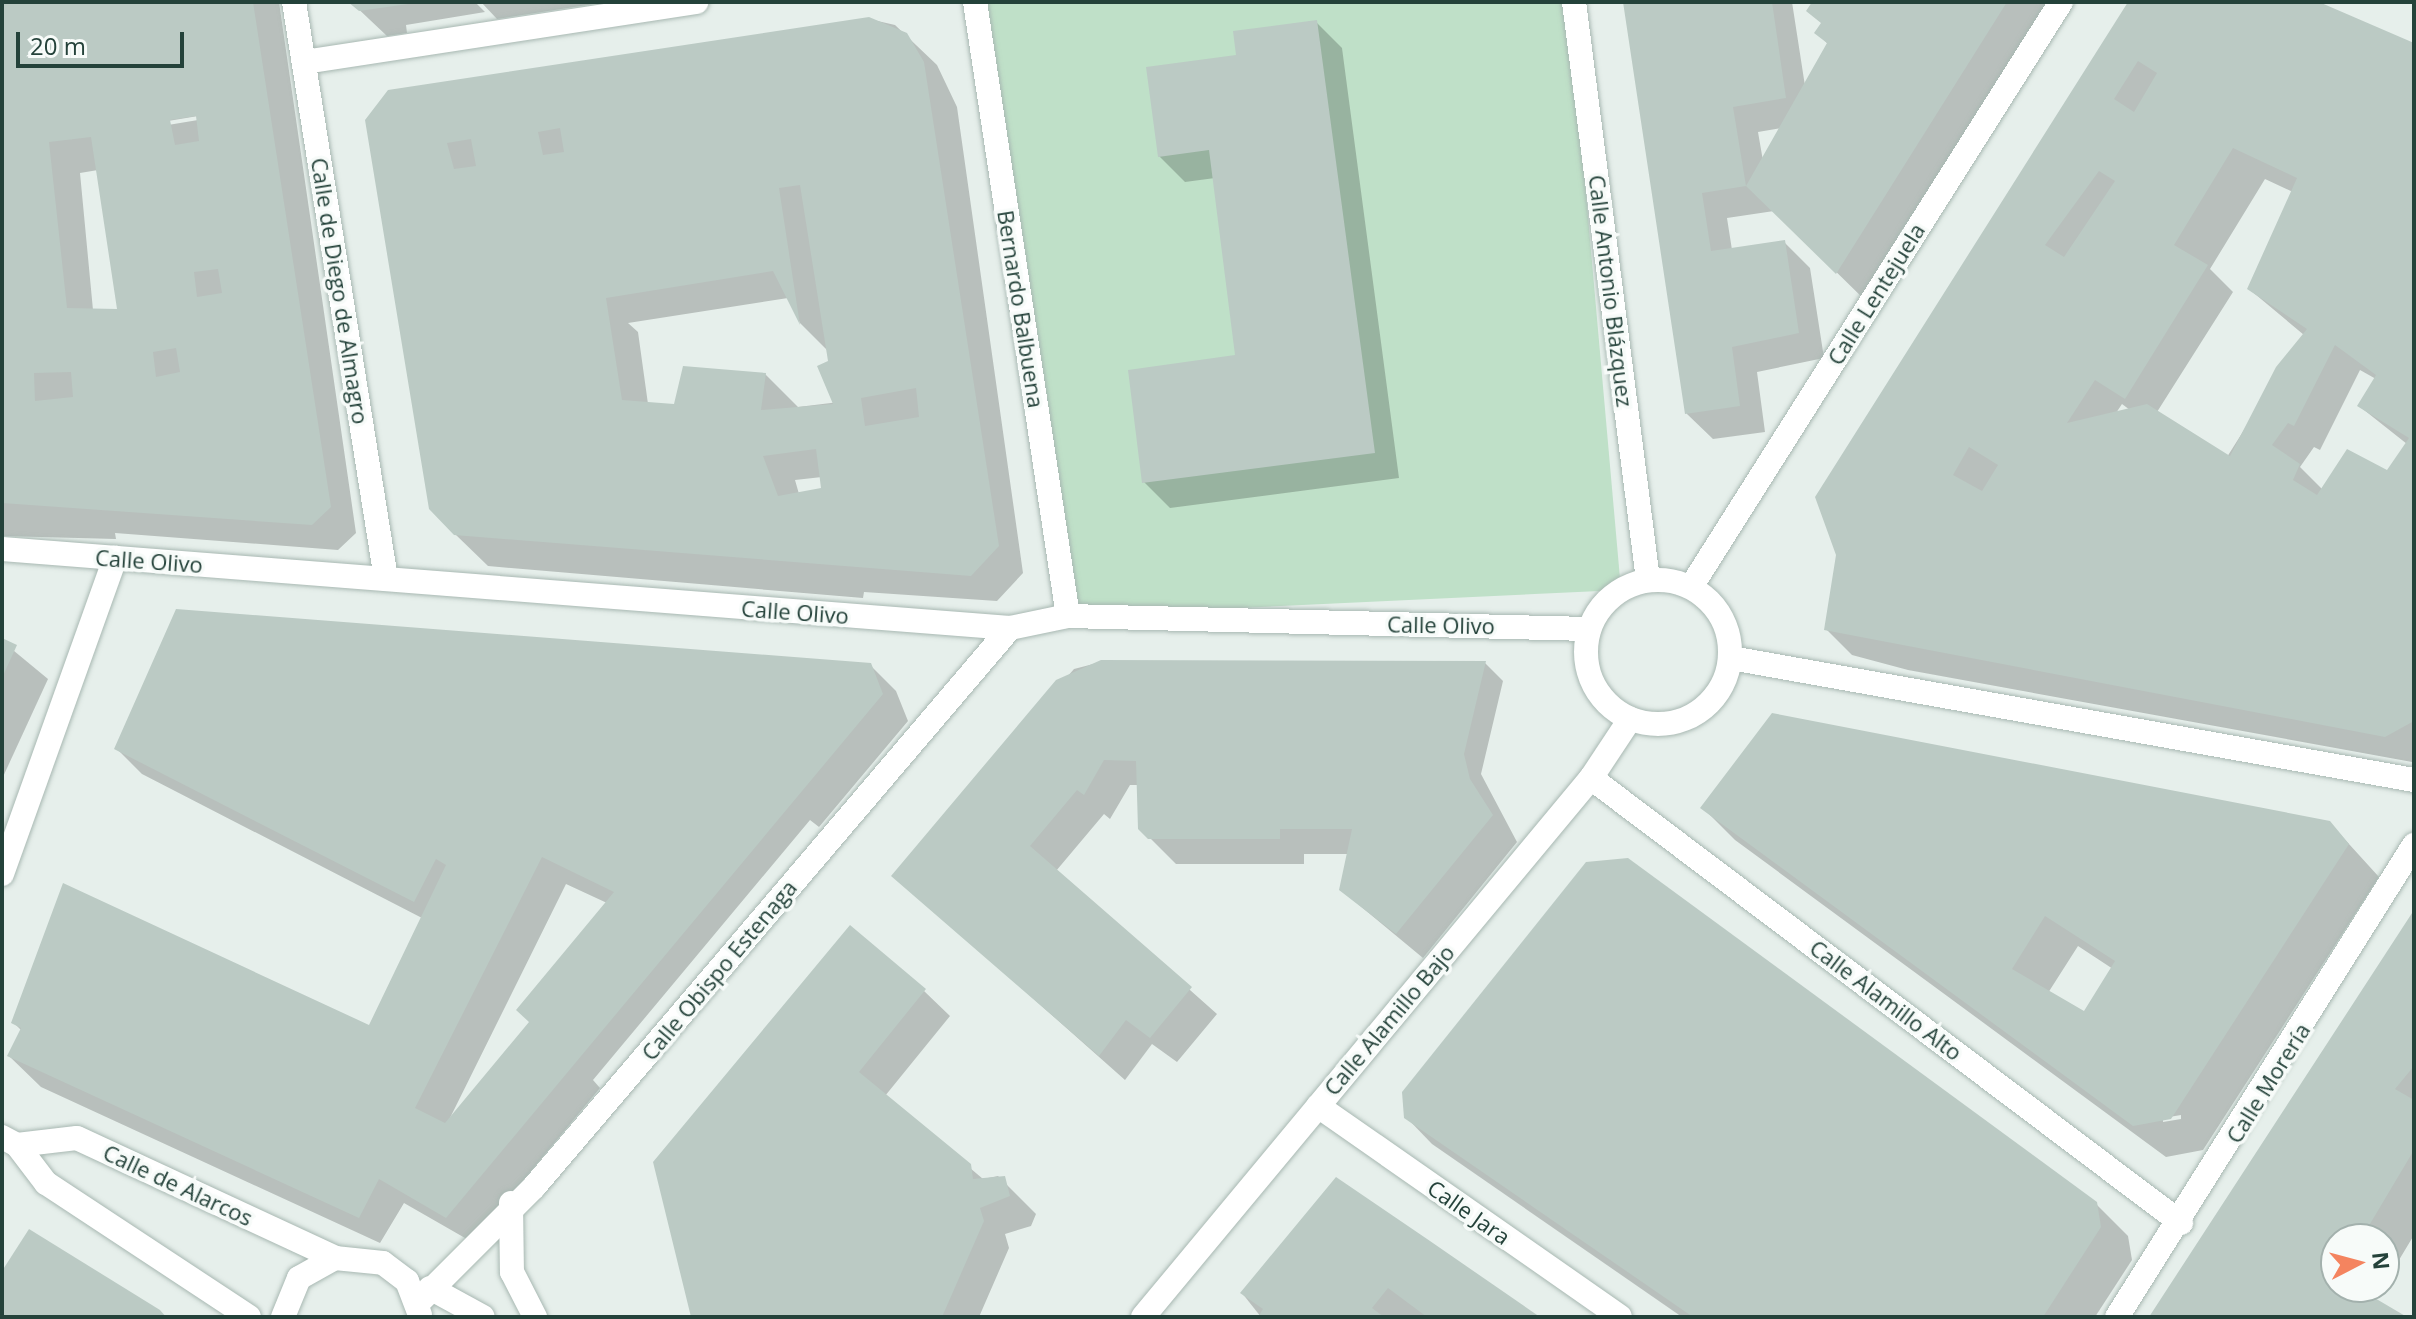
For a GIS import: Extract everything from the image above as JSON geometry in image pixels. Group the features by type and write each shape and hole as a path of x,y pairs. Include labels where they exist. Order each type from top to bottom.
{"street":[{"name":"Calle de Diego de Almagro","path":"294,2 386,579"},
{"path":"304,62 696,2"},
{"name":"Bernardo Balbuena","path":"975,2 1068,616"},
{"name":"Calle Antonio Blázquez","path":"1574,2 1648,580"},
{"name":"Calle Lentejuela","path":"1691,587 2061,2"},
{"name":"Calle Olivo","path":"2,549 1010,628 1068,616 1589,629"},
{"path":"2,874 115,558"},
{"path":"1648,580 1691,587 1727,629 1731,658 1721,690 1699,712 1658,725 1630,719 1605,702 1588,667 1589,629 1621,590 1648,580"},
{"name":"Calle Obispo Estenaga","path":"423,1302 511,1203 534,1187 1010,628"},
{"path":"1731,658 2414,780"},
{"name":"Calle Alamillo Bajo","path":"1143,1317 1591,778 1630,719"},
{"name":"Calle Alamillo Alto","path":"1591,778 2181,1223"},
{"name":"Calle Morería","path":"2117,1317 2181,1223 2414,845"},
{"name":"Calle Jara","path":"1318,1106 1620,1317"},
{"name":"Calle de Alarcos","path":"10,1141 77,1138 335,1258 383,1263 423,1302 483,1317"},
{"name":"Calle de Alarcos","path":"10,1141 46,1183 249,1317"},
{"path":"511,1203 512,1272 535,1317"},
{"path":"283,1317 299,1278 335,1258"}],"green space":[{"path":"975,2 1569,2 1621,590 1068,616"}],"building":[{"path":"2,2 253,2 331,507 312,525 2,503","holes":["196,116 199,141 175,145 170,120","91,137 117,309 67,308 49,142","218,269 222,293 197,297 194,272","176,348 180,372 156,377 153,352","71,372 73,397 35,401 34,373"]},
{"path":"348,2 408,2 408,4 359,11"},
{"path":"1623,2 1772,2 1786,98 1733,107 1746,186 1702,193 1711,251 1785,240 1799,333 1732,347 1740,406 1685,414"},
{"path":"1812,2 2007,2 1836,274 1746,186 1827,43 1814,33 1821,23 1806,11"},
{"path":"2128,2 2319,2 2414,43 2414,721 2385,737 1824,630 1836,555 1815,497","holes":["2138,61 2157,73 2134,112 2114,99","2233,148 2297,178 2247,289 2307,329 2276,367 2230,456 2147,404 2067,423 2095,380 2125,399 2208,265 2174,245","2099,171 2115,181 2064,257 2045,245","2335,345 2376,375 2357,406 2409,438 2387,470 2347,449 2317,495 2293,480 2300,464 2272,445 2288,423 2294,426","1969,447 1998,465 1982,491 1953,475"]},
{"path":"869,17 907,33 924,62 999,546 971,576 454,535 429,509 365,120 388,90","holes":["560,128 564,152 543,155 538,132","471,139 476,166 454,169 447,143","800,185 828,361 817,366 833,404 761,410 766,373 683,366 674,404 622,400 606,298 773,271 800,325 779,188","916,388 919,417 865,426 861,398","816,449 821,488 778,496 763,456"]},
{"path":"1317,20 1375,453 1142,483 1128,370 1235,355 1209,150 1158,157 1146,67 1236,55 1233,31"},
{"path":"176,609 871,663 883,694 446,1218 379,1179 359,1218 7,1056 21,1028 11,1023 63,883 369,1025 446,865 436,859 414,902 114,749","holes":["542,857 614,892 516,1010 529,1022 445,1123 415,1108"]},
{"path":"2,638 17,645 2,678"},
{"path":"1101,660 1486,661 1464,754 1470,779 1493,815 1396,934 1339,890 1352,829 1280,829 1280,839 1148,839 1138,829 1136,761 1104,760 1084,795 1077,790 1030,846 1192,987 1150,1038 1126,1020 1099,1056 891,876 1056,680"},
{"path":"1772,713 2330,821 2349,844 2171,1119 2133,1126 1700,808","holes":["2045,916 2115,961 2084,1011 2012,969"]},
{"path":"1628,858 2097,1202 2101,1227 2043,1317 1693,1317 1404,1118 1402,1092 1586,862"},
{"path":"2414,910 2414,1066 2395,1089 2414,1100 2414,1150 2371,1223 2320,1223 2320,1303 2383,1303 2407,1317 2149,1317"},
{"path":"850,925 926,989 859,1072 971,1164 973,1179 1005,1176 1010,1196 980,1208 984,1221 942,1317 691,1317 653,1162"},
{"path":"1336,1177 1540,1317 1427,1317 1388,1288 1372,1308 1384,1317 1258,1317 1263,1309 1240,1293"},
{"path":"29,1229 160,1310 166,1317 2,1317 2,1271"}]}
